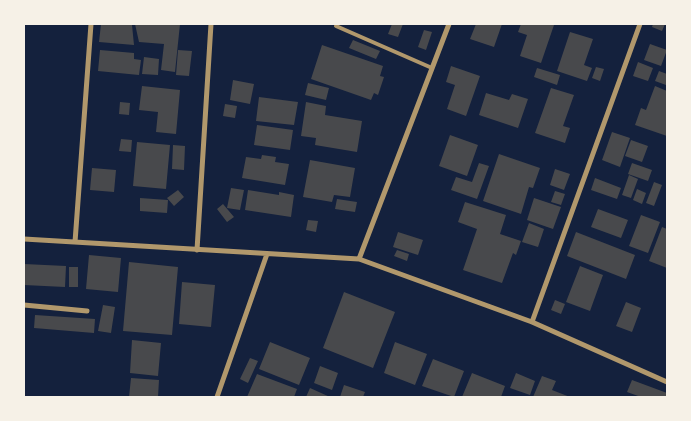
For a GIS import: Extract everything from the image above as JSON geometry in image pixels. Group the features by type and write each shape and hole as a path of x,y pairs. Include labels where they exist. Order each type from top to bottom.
{"street":[{"path":"75,242 91,24"},
{"path":"197,250 211,24"},
{"path":"359,259 448,24"},
{"path":"532,322 640,24"},
{"path":"24,239 359,259 532,322 667,382"},
{"path":"217,397 267,254"},
{"path":"24,305 87,311"}],"lane":[{"path":"336,26 432,68"}],"building":[{"path":"101,24 132,25 134,45 99,42"},
{"path":"135,24 180,24 175,72 161,70 164,44 139,42"},
{"path":"392,24 403,24 398,37 388,34"},
{"path":"476,24 502,24 494,47 470,39"},
{"path":"521,24 554,25 541,63 520,56 527,35 518,32"},
{"path":"653,24 665,24 662,31 652,27"},
{"path":"424,30 432,32 426,50 418,47"},
{"path":"570,32 593,39 584,65 592,68 587,81 557,71"},
{"path":"353,40 380,51 376,59 349,48"},
{"path":"650,44 667,50 661,66 644,60"},
{"path":"322,45 383,66 380,76 384,77 378,95 374,93 371,100 311,79"},
{"path":"100,50 134,53 134,59 141,60 139,75 98,71"},
{"path":"178,50 192,51 189,76 176,75"},
{"path":"144,57 159,59 158,75 142,74"},
{"path":"638,62 653,68 648,81 633,76"},
{"path":"451,66 480,76 466,116 447,109 455,85 446,82"},
{"path":"596,67 604,69 600,81 592,78"},
{"path":"537,68 560,75 557,85 534,77"},
{"path":"659,71 667,74 666,85 655,81"},
{"path":"233,80 254,84 250,104 230,100"},
{"path":"308,83 329,88 326,100 305,95"},
{"path":"142,86 180,90 176,134 156,132 158,112 139,110"},
{"path":"655,86 667,91 667,136 635,125 641,108 646,110"},
{"path":"551,88 574,95 563,126 570,128 565,143 535,133"},
{"path":"486,93 509,100 512,94 528,99 518,128 479,115"},
{"path":"259,97 298,102 294,125 256,121"},
{"path":"120,102 130,103 129,115 119,114"},
{"path":"306,102 326,106 325,115 362,121 357,152 315,145 316,138 301,136"},
{"path":"225,104 237,106 235,118 223,116"},
{"path":"257,125 293,130 290,150 254,145"},
{"path":"612,132 630,138 620,167 602,160"},
{"path":"450,135 478,145 467,176 439,166"},
{"path":"121,139 132,140 131,152 119,151"},
{"path":"631,140 648,146 642,162 625,156"},
{"path":"137,142 170,145 166,189 133,186"},
{"path":"173,145 185,146 184,170 172,169"},
{"path":"499,154 540,168 533,188 529,187 521,214 483,201"},
{"path":"262,155 276,157 275,162 289,164 285,185 242,178 246,157 261,159"},
{"path":"310,160 355,168 350,197 334,195 332,202 303,197"},
{"path":"479,163 489,166 477,199 451,190 456,177 472,182"},
{"path":"632,163 652,170 648,181 628,174"},
{"path":"92,168 116,170 114,192 90,190"},
{"path":"555,169 570,174 564,190 550,185"},
{"path":"629,175 638,179 631,198 622,195"},
{"path":"595,178 621,188 617,199 591,190"},
{"path":"654,182 662,185 654,206 646,203"},
{"path":"231,188 244,190 240,210 227,208"},
{"path":"637,189 646,193 642,204 633,200"},
{"path":"178,190 184,197 174,206 167,198"},
{"path":"248,190 279,195 279,192 294,195 291,217 245,210"},
{"path":"555,191 565,194 561,205 551,202"},
{"path":"140,198 168,200 167,213 140,211"},
{"path":"534,198 561,207 553,229 527,220"},
{"path":"337,199 357,202 355,212 335,209"},
{"path":"465,202 506,215 500,234 521,241 516,255 513,253 502,283 463,270 477,229 458,222"},
{"path":"223,204 234,217 227,222 217,209"},
{"path":"598,209 628,220 621,238 591,227"},
{"path":"641,215 660,222 648,253 629,246"},
{"path":"308,220 318,221 316,232 306,230"},
{"path":"529,223 544,229 538,247 522,242"},
{"path":"662,227 667,229 667,268 649,261"},
{"path":"398,232 423,240 418,255 393,247"},
{"path":"576,232 635,255 626,279 567,256"},
{"path":"397,250 409,254 407,261 394,256"},
{"path":"89,255 121,258 118,292 86,289"},
{"path":"129,262 178,267 172,335 123,331"},
{"path":"24,264 66,266 65,287 24,285"},
{"path":"580,266 603,275 590,311 566,302"},
{"path":"69,267 78,267 78,287 69,287"},
{"path":"182,282 215,285 211,327 179,324"},
{"path":"344,292 395,312 373,368 323,348"},
{"path":"555,300 565,304 561,314 551,310"},
{"path":"626,302 641,308 632,332 616,326"},
{"path":"103,305 115,307 111,333 98,331"},
{"path":"35,315 95,319 94,333 34,328"},
{"path":"132,340 161,343 158,376 130,373"},
{"path":"270,342 310,358 299,385 259,369"},
{"path":"395,342 427,354 415,385 384,373"},
{"path":"250,358 258,361 248,383 240,379"},
{"path":"433,359 464,371 454,397 422,386"},
{"path":"320,366 338,373 332,390 314,383"},
{"path":"472,373 505,386 501,397 462,397"},
{"path":"516,373 535,381 530,395 510,388"},
{"path":"257,374 297,389 294,397 247,397"},
{"path":"542,376 556,381 552,390 570,397 533,397"},
{"path":"131,378 159,380 158,397 129,397"},
{"path":"632,380 667,393 666,397 641,397 627,392"},
{"path":"344,385 365,392 363,397 340,397"},
{"path":"310,388 330,397 306,397"}]}
